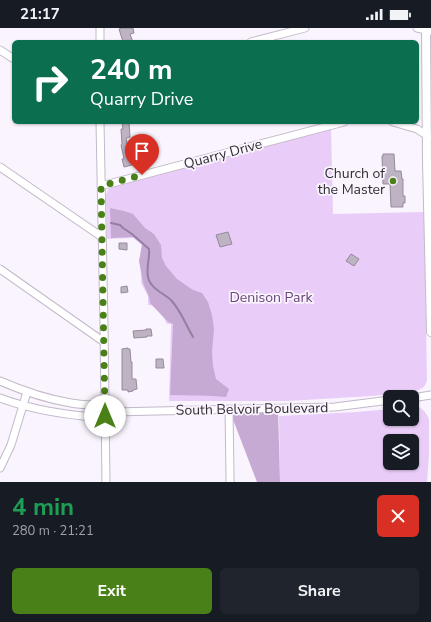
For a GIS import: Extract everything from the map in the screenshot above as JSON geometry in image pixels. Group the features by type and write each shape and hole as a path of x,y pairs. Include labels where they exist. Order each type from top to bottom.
{"main road":[{"path":"427,30 431,332"}],"street":[{"path":"100,28 100,40"},
{"path":"259,40 305,28"},
{"path":"417,28 427,30"},
{"path":"0,50 12,58"},
{"path":"100,124 106,482"},
{"name":"Quarry Drive","path":"101,186 336,124"},
{"path":"400,124 414,128 429,136"},
{"path":"0,166 102,237"},
{"path":"0,269 104,342"},
{"path":"0,381 27,392 64,402 105,406 113,412"},
{"path":"0,468 11,445 27,392"},
{"path":"419,397 431,395"},
{"name":"South Belvoir Boulevard","path":"0,398 66,415 88,417 105,416 113,412 335,407 383,401"},
{"path":"229,409 230,482"}],"green space":[{"name":"Denison Park","path":"331,128 333,214 424,212 427,381 424,387 419,390 383,390 383,395 372,396 288,401 169,401 171,324 167,324 158,306 148,305 148,296 141,283 142,245 133,238 107,239 106,195 108,190 114,186"},
{"path":"419,408 425,412 429,419 427,482 280,482 279,416 383,410 383,426 419,426"}],"shaded area":[{"path":"110,208 133,214 145,228 154,234 161,245 162,258 166,266 177,279 193,290 202,293 208,302 214,329 212,352 213,366 216,379 229,389 226,397 170,395 173,324 168,322 150,303 143,283 139,261 142,244 133,237 111,238"},
{"path":"278,408 280,482 257,482 229,409"}],"building":[{"path":"133,28 134,33 130,34 132,40 122,40 119,29"},
{"path":"122,124 129,124 130,137 126,138 132,165 124,167 121,145 121,129 123,129"},
{"name":"Church of the Master","path":"383,154 394,154 395,171 401,171 403,179 403,196 405,196 405,203 403,203 403,207 391,207 390,184 383,184"},
{"path":"228,232 232,244 220,247 216,235"},
{"path":"119,243 127,243 127,250 119,249"},
{"path":"351,254 359,259 354,266 346,261"},
{"path":"127,286 128,292 121,293 121,287"},
{"path":"151,329 152,336 134,338 133,331"},
{"path":"122,349 130,349 132,362 132,379 136,379 137,389 128,392 128,390 122,390"},
{"path":"156,359 163,359 164,368 156,368"}],"waterway":[{"path":"111,223 120,225 149,249 147,270 149,281 175,304 193,337"}],"place":[{"name":"Church of the Master","path":"393,181"}],"route":[{"path":"105,416 101,186 142,175"}]}
